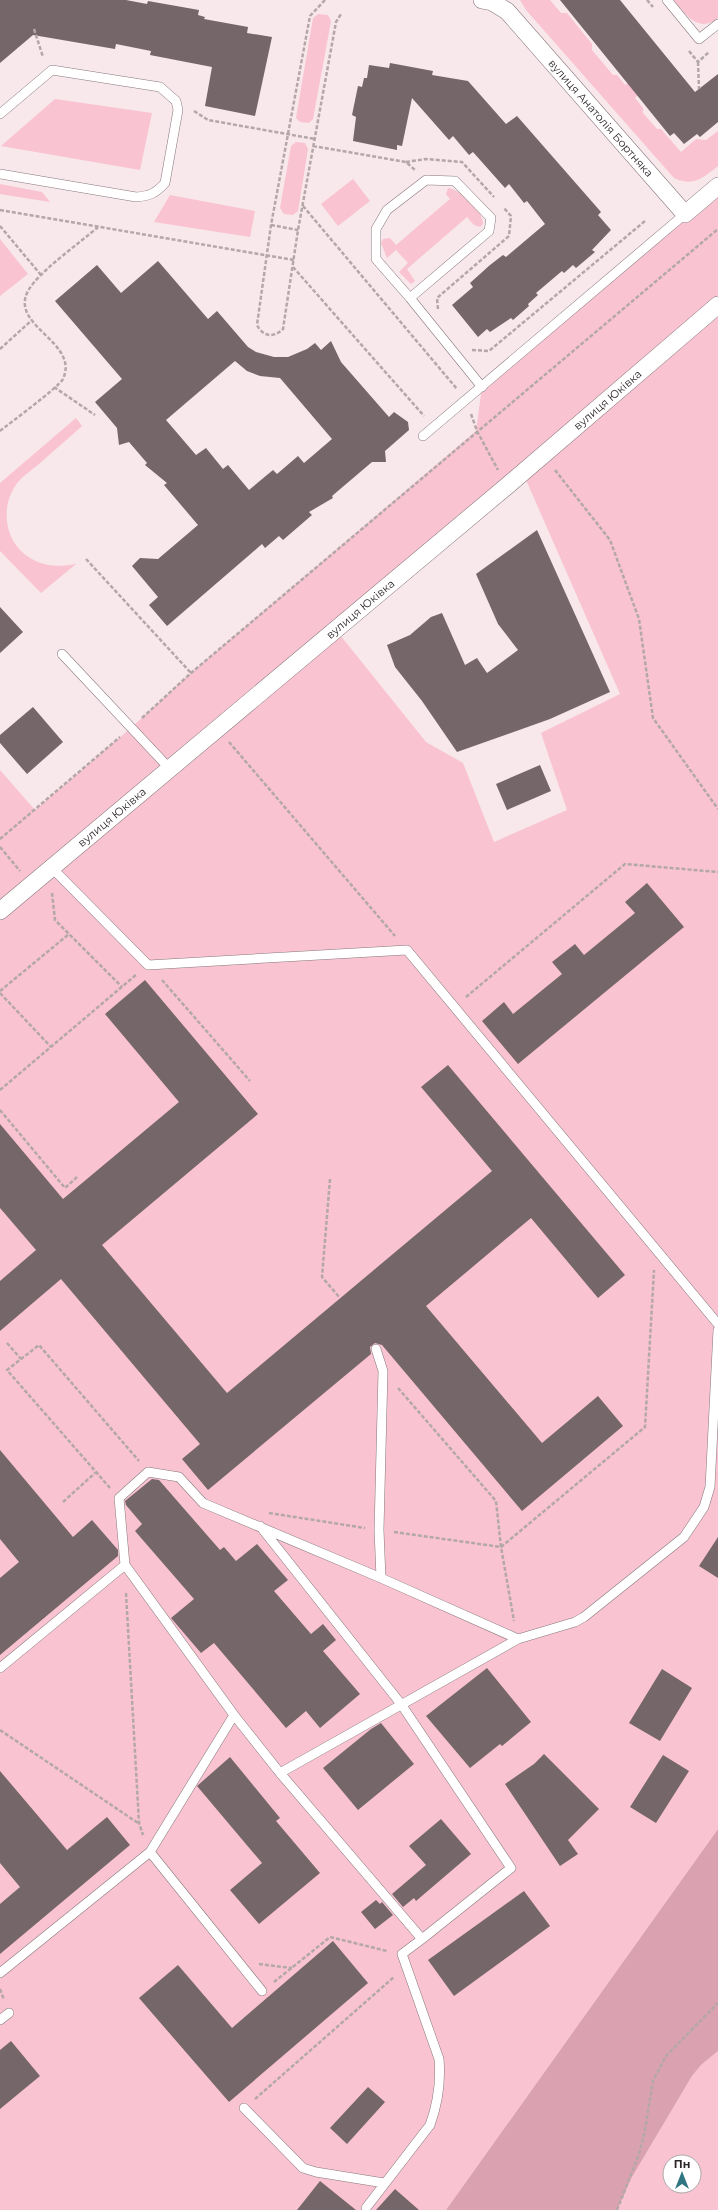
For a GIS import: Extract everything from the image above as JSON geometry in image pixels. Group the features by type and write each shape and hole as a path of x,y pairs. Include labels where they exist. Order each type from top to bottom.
{"street":[{"name":"вулиця Анатолія Бортняка","path":"489,1 507,11 685,214"},
{"path":"685,214 718,186"},
{"name":"вулиця Юківка","path":"0,911 507,486 718,305"}],"lane":[{"path":"667,0 699,39 718,24"},
{"path":"0,114 52,70 160,87 176,101 178,110 165,182 157,192 149,196 136,197 0,174"},
{"path":"410,298 490,232 491,218 455,182 426,180 387,210 376,229 376,258 482,387"},
{"path":"423,436 685,214"},
{"path":"62,654 170,769"},
{"path":"52,868 148,964 407,950 453,1008 718,1324"},
{"path":"280,1773 518,1639 575,1622 599,1606 684,1537 704,1507 710,1487 716,1421 718,1330"},
{"path":"376,1349 383,1371 379,1530 381,1578"},
{"path":"422,1938 280,1773 234,1715 125,1565 119,1498 148,1472 179,1477 203,1503 381,1578 518,1639"},
{"path":"710,1487 718,1479"},
{"path":"260,1526 401,1704 511,1868 402,1954 438,2059 440,2077 435,2111 430,2125 366,2208"},
{"path":"0,1668 125,1565"},
{"path":"0,1973 150,1852 234,1715"},
{"path":"150,1852 262,1991"},
{"path":"0,2020 9,2013"},
{"path":"244,2108 303,2168 316,2172 384,2183"}],"path":[{"path":"325,0 310,16 271,225 257,325 260,331 268,336 278,335 283,329 298,230 336,22 340,14"},
{"path":"34,29 44,59"},
{"path":"698,62 699,89"},
{"path":"192,109 199,116 208,120 315,139"},
{"path":"314,146 406,162 426,159 462,162 497,200"},
{"path":"406,162 426,180"},
{"path":"438,312 437,298 510,236 511,216 502,205"},
{"path":"303,206 466,399 476,431 507,486"},
{"path":"0,210 294,260"},
{"path":"467,346 470,350 489,351 645,221"},
{"path":"271,225 298,230"},
{"path":"0,226 41,275"},
{"path":"0,431 62,380 66,366 62,353 32,320 26,311 25,299 28,291 41,275 98,227"},
{"path":"0,839 132,728 191,673 476,431 718,230"},
{"path":"293,267 433,427"},
{"path":"0,349 32,320"},
{"path":"54,387 95,415"},
{"path":"552,466 610,540 639,619 653,718 718,809"},
{"path":"86,559 191,673"},
{"path":"218,729 407,950"},
{"path":"0,847 32,885"},
{"path":"453,1008 626,864 718,872"},
{"path":"52,868 55,920 122,987"},
{"path":"51,1048 0,992 69,934"},
{"path":"0,1090 148,964 250,1081"},
{"path":"0,1110 65,1188 77,1177"},
{"path":"330,1179 322,1277 340,1298"},
{"path":"264,1512 501,1547 646,1427 655,1248"},
{"path":"7,1342 21,1359"},
{"path":"119,1498 95,1473 7,1370 39,1345 148,1472"},
{"path":"383,1371 496,1501 501,1547 518,1639"},
{"path":"63,1502 95,1473"},
{"path":"125,1565 139,1823 150,1852"},
{"path":"0,1730 139,1823"},
{"path":"262,1991 330,1937 402,1954"},
{"path":"239,1962 292,1968"},
{"path":"244,2108 406,1966"},
{"path":"617,2210 639,2154 653,2081 660,2066 666,2056 718,2003"}],"shaded area":[{"path":"520,0 550,0 561,13 567,13 592,44 592,50 613,75 617,75 625,85 629,82 639,94 635,98 643,108 643,113 657,129 661,129 681,152 696,139 706,140 718,131 718,166 698,180 687,182 674,178 526,10"},
{"path":"673,0 718,0 718,18 705,24 699,23 682,11"},
{"path":"318,14 328,15 331,21 313,119 309,123 300,122 296,118 313,18"},
{"path":"55,99 152,113 140,170 1,146"},
{"path":"296,142 305,143 308,149 298,211 293,215 284,214 280,208 291,146"},
{"path":"353,179 370,201 338,226 321,204"},
{"path":"0,184 42,192 50,202 0,194"},
{"path":"718,186 718,304 336,630 426,742 463,763 494,842 567,810 541,733 620,694 523,473 718,305 718,1829 446,2210 0,2210 0,770 35,810 132,727 191,673 476,431 482,387"},
{"path":"448,188 459,192 475,207 482,219 483,224 480,227 474,225 467,217 407,269 415,281 411,284 399,272 408,263 396,250 387,258 381,243 383,239 390,238 396,245 450,199 446,194"},
{"path":"170,195 255,211 250,237 154,222"},
{"path":"0,239 28,274 0,296"},
{"path":"76,418 82,426 18,482 9,499 7,508 10,535 14,543 26,555 39,563 53,566 76,564 41,593 0,551 0,483"},
{"path":"718,1829 718,2051 701,2065 692,2076 632,2177 617,2210 446,2210"},
{"path":"718,2051 718,2210 617,2210 632,2177 692,2076 701,2065"}],"building":[{"path":"0,0 126,0 147,4 148,1 199,10 198,15 205,17 204,19 248,27 247,33 272,37 255,116 205,106 212,67 150,55 151,51 116,44 115,49 33,35 0,63"},
{"path":"560,0 620,0 695,92 718,74 718,122 700,137 697,134 684,144 674,133 670,136"},
{"path":"390,63 433,71 432,75 468,81 506,124 517,116 601,212 598,215 611,230 592,250 595,252 576,268 573,265 564,273 562,271 536,293 538,295 528,304 529,306 513,320 511,318 490,332 487,329 478,337 452,305 473,287 470,283 490,265 503,255 506,257 545,224 527,201 524,203 509,184 505,188 473,152 469,155 453,136 449,140 412,98 402,146 397,145 397,150 353,141 356,117 352,115 358,86 362,87 364,78 367,78 369,65 389,68"},
{"path":"158,261 208,319 217,311 248,347 256,352 274,357 288,357 307,349 315,343 321,350 331,341 341,362 389,417 394,412 408,422 409,430 385,451 386,462 372,462 332,496 333,498 309,512 312,515 283,540 279,536 265,548 262,544 167,626 149,605 158,597 132,566 140,558 158,559 198,525 164,485 167,483 145,465 147,463 129,442 119,445 117,428 95,402 122,379 55,301 97,265 121,293","holes":["235,361 247,371 260,376 280,378 332,439 304,463 298,456 277,474 273,470 249,490 228,465 223,469 206,448 196,455 166,420"]},
{"path":"537,530 610,692 550,719 457,752 422,701 395,667 387,645 410,635 431,617 442,613 465,665 477,658 487,673 518,650 498,624 476,574"},
{"path":"0,607 23,632 0,653"},
{"path":"33,707 63,742 27,774 0,743 0,735"},
{"path":"540,765 551,791 507,810 496,784"},
{"path":"647,883 684,927 518,1064 482,1021 504,1002 513,1014 562,974 552,962 575,944 584,955 635,913 625,902"},
{"path":"145,980 258,1114 102,1245 227,1393 492,1171 421,1087 448,1065 625,1275 598,1298 531,1218 426,1306 542,1443 598,1396 623,1426 522,1511 382,1345 375,1343 370,1347 371,1354 208,1490 182,1459 200,1444 61,1279 0,1331 0,1281 36,1250 0,1208 0,1124 63,1199 179,1102 105,1014"},
{"path":"0,1450 73,1537 92,1520 118,1550 118,1556 0,1655 0,1578 19,1562 0,1539"},
{"path":"152,1479 159,1480 220,1550 224,1547 236,1561 257,1544 288,1580 274,1591 311,1634 323,1624 336,1640 323,1651 360,1694 320,1728 306,1711 286,1728 214,1643 201,1653 171,1618 194,1599 135,1531 142,1524 126,1505 125,1501"},
{"path":"718,1537 718,1578 699,1566"},
{"path":"487,1668 531,1722 502,1746 500,1744 470,1768 426,1716"},
{"path":"662,1669 692,1688 660,1741 629,1723"},
{"path":"381,1723 414,1764 358,1810 323,1768 371,1729"},
{"path":"544,1754 599,1809 568,1840 578,1854 560,1866 505,1784 534,1764"},
{"path":"663,1755 689,1771 656,1823 630,1807"},
{"path":"230,1757 280,1818 276,1821 320,1873 259,1924 230,1890 262,1863 197,1786"},
{"path":"0,1771 67,1850 107,1817 130,1845 0,1954 0,1904 20,1887 0,1863"},
{"path":"441,1819 471,1854 416,1901 414,1898 403,1907 392,1894 426,1865 409,1846"},
{"path":"524,1891 550,1926 454,1996 428,1960"},
{"path":"376,1900 380,1904 382,1902 393,1915 375,1929 361,1912"},
{"path":"333,1941 368,1983 229,2102 139,1998 178,1965 232,2028"},
{"path":"11,2041 40,2076 0,2109 0,2050"},
{"path":"368,2087 385,2102 347,2144 330,2128"},
{"path":"320,2181 356,2210 297,2210"},
{"path":"395,2189 419,2210 376,2210"}]}
